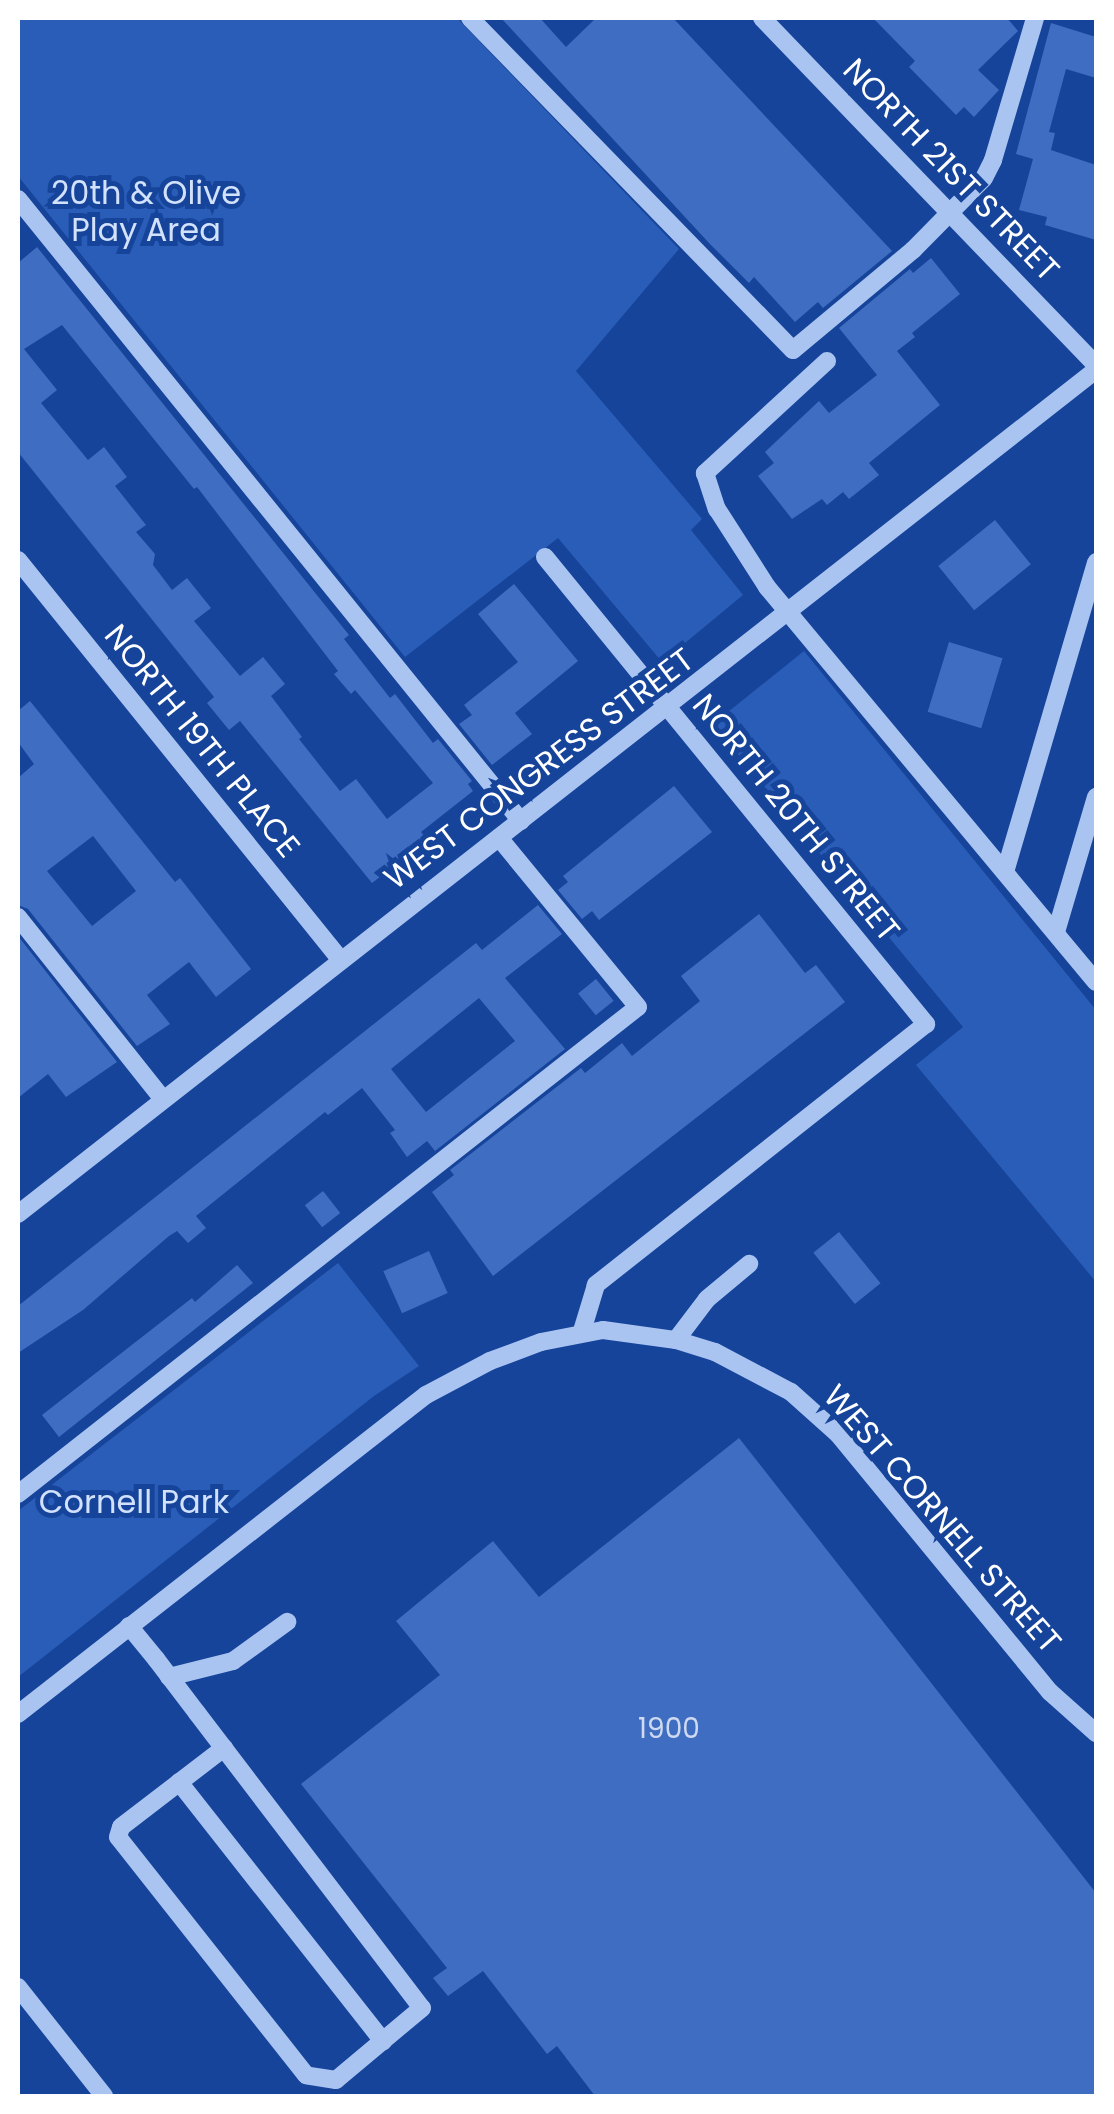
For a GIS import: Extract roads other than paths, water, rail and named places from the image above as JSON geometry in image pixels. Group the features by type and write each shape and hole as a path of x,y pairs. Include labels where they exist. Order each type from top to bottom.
{"street":[{"path":"470,18 793,350 954,213 994,160 1035,18"},
{"name":"NORTH 21ST STREET","path":"762,18 954,213 1096,368"},
{"path":"18,199 521,821"},
{"path":"827,362 705,473 717,509 767,587 1096,982"},
{"name":"WEST CONGRESS STREET","path":"18,1214 340,959 791,613 1096,368"},
{"name":"NORTH 20TH STREET","path":"544,557 926,1024 596,1285 582,1332"},
{"name":"NORTH 19TH PLACE","path":"18,560 340,959"},
{"path":"1005,872 1096,562"},
{"path":"1056,932 1096,798"},
{"path":"18,1494 638,1007 499,838"},
{"path":"18,917 164,1099"},
{"path":"676,1340 707,1299 749,1264"},
{"name":"WEST CORNELL STREET","path":"18,1714 426,1396 490,1362 582,1332 603,1330 676,1340 715,1352 772,1380 816,1412 1050,1692 1096,1733"},
{"path":"169,1676 233,1660 287,1622"},
{"path":"129,1626 169,1676 224,1748 422,2008 336,2080 306,2075 118,1837 121,1828 224,1748"},
{"path":"179,1782 383,2041"},
{"path":"18,1987 104,2096"}],"park label":[{"name":"20th & Olive Play Area","path":"146,212"},
{"name":"Cornell Park","path":"134,1502"}]}
